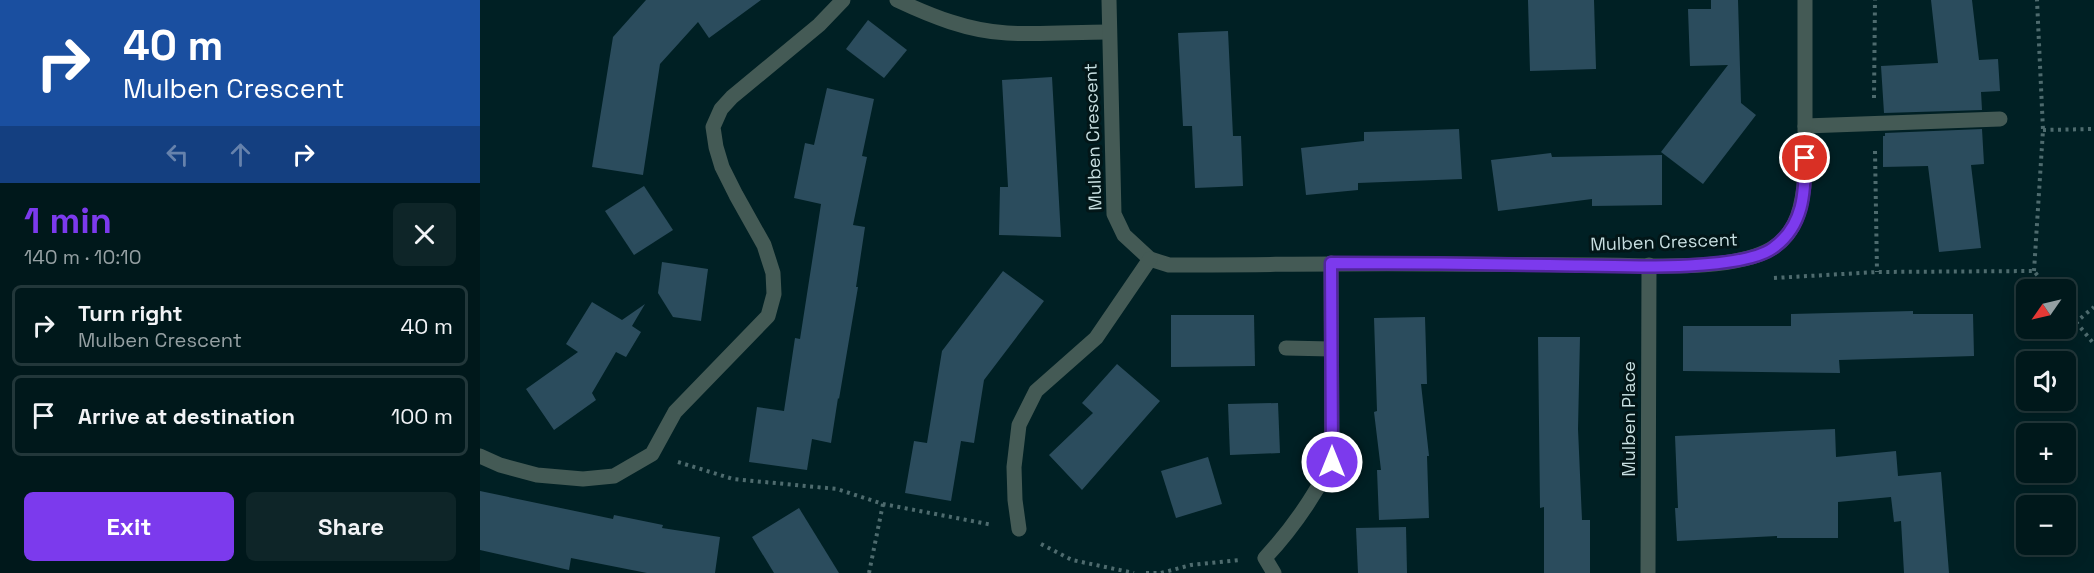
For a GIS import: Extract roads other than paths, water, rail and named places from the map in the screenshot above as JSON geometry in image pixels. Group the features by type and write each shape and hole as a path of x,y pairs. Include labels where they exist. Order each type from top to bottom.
{"street":[{"path":"480,456 500,465 537,474 583,479 614,476 652,454 675,412 768,316 774,294 773,273 764,245 722,166 713,127 721,109 732,97 819,25 843,0"},
{"path":"897,0 932,16 983,30 1007,33 1108,32"},
{"name":"Mulben Crescent","path":"1108,0 1114,214 1124,234 1150,259 1169,265 1331,263 1649,265 1711,264 1750,259 1772,248 1797,222 1803,196 1805,0"},
{"path":"1805,126 2000,119"},
{"path":"1019,529 1014,467 1019,425 1036,391 1096,338 1150,259"},
{"path":"1274,573 1265,558 1292,529 1318,489 1332,462 1331,263"},
{"name":"Mulben Place","path":"1648,573 1649,265"},
{"path":"1286,348 1331,349"}]}
